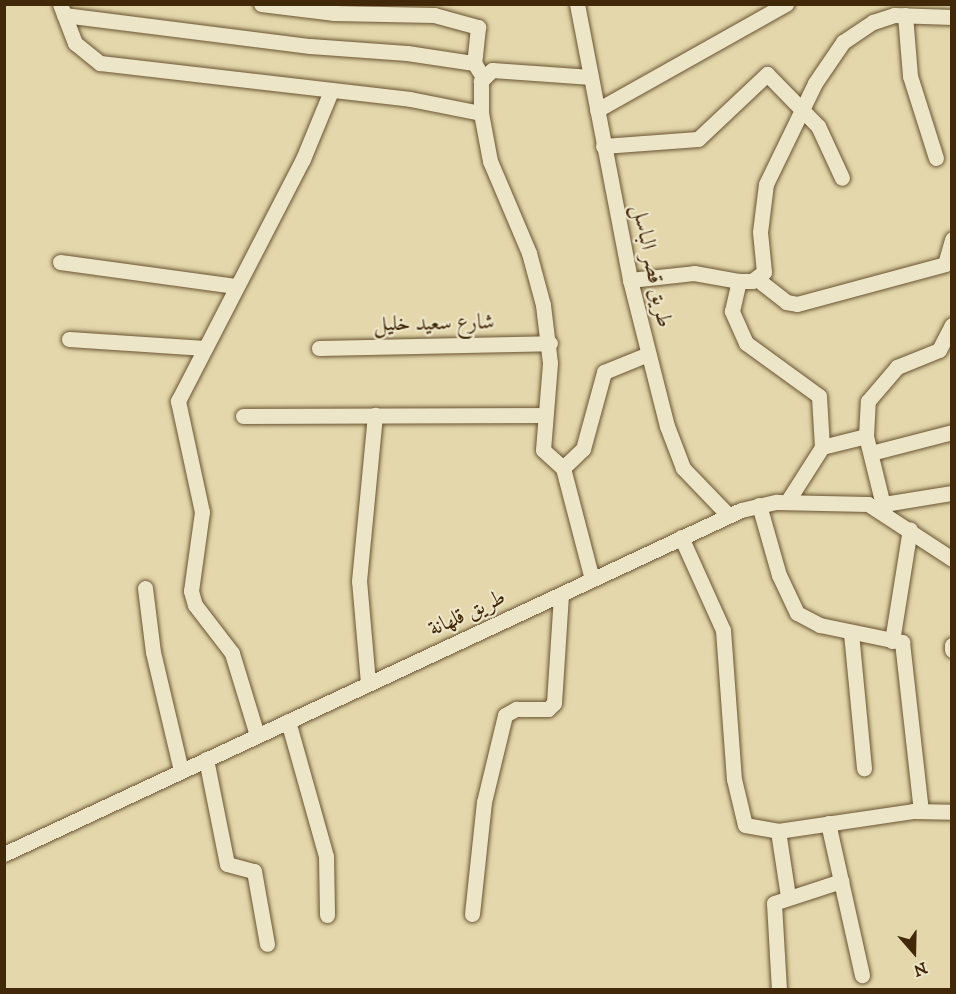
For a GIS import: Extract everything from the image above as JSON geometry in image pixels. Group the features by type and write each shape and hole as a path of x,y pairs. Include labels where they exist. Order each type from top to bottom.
{"street":[{"path":"261,4 334,13 436,10 478,27 474,63 483,77 481,113 494,172 529,253 550,343 543,450 563,468 592,579"},
{"path":"597,110 786,4"},
{"name":"طريق قصر الباسل","path":"580,5 603,146 630,280 673,448 696,486 729,516"},
{"path":"474,63 62,10 75,43 100,63 331,91 481,113"},
{"path":"757,279 765,262 760,232 766,184 802,108 843,42 873,22 904,15 951,17"},
{"path":"904,15 910,76 936,158"},
{"path":"483,77 500,69 591,77"},
{"path":"603,146 698,139 767,74 802,108 825,137 842,178"},
{"path":"257,735 232,653 195,604 191,591 202,512 177,406 235,286 303,159 331,91"},
{"path":"630,280 694,273 739,281 757,279 786,302 797,304 948,263 951,239"},
{"path":"60,262 235,286"},
{"path":"739,281 732,305 737,331 762,358 817,391 822,447 787,502"},
{"path":"951,325 939,350 897,367 868,401 866,436 885,509 951,493"},
{"path":"69,339 205,348"},
{"name":"شارع سعيد خليل","path":"319,348 550,343"},
{"path":"563,468 582,449 604,372 648,354"},
{"path":"243,416 545,415"},
{"path":"368,683 359,581 375,416"},
{"path":"871,453 951,432"},
{"path":"822,447 866,436"},
{"name":"طريق قلهانة","path":"4,854 681,537 759,505 787,502 854,502 885,509 951,559"},
{"path":"759,505 779,575 797,613 850,633 902,642 921,811"},
{"path":"892,641 910,529"},
{"path":"681,537 723,630 738,811 750,829 778,831 921,811 951,813"},
{"path":"145,588 153,651 181,770"},
{"path":"472,914 484,802 505,715 516,709 548,709 554,703 561,594"},
{"path":"850,633 864,768"},
{"path":"951,645 951,650"},
{"path":"288,721 326,856 327,915"},
{"path":"206,759 227,864 234,869 252,868 267,944"},
{"path":"828,823 862,975"},
{"path":"778,831 788,896"},
{"path":"779,990 772,908 788,896 841,881"}]}
